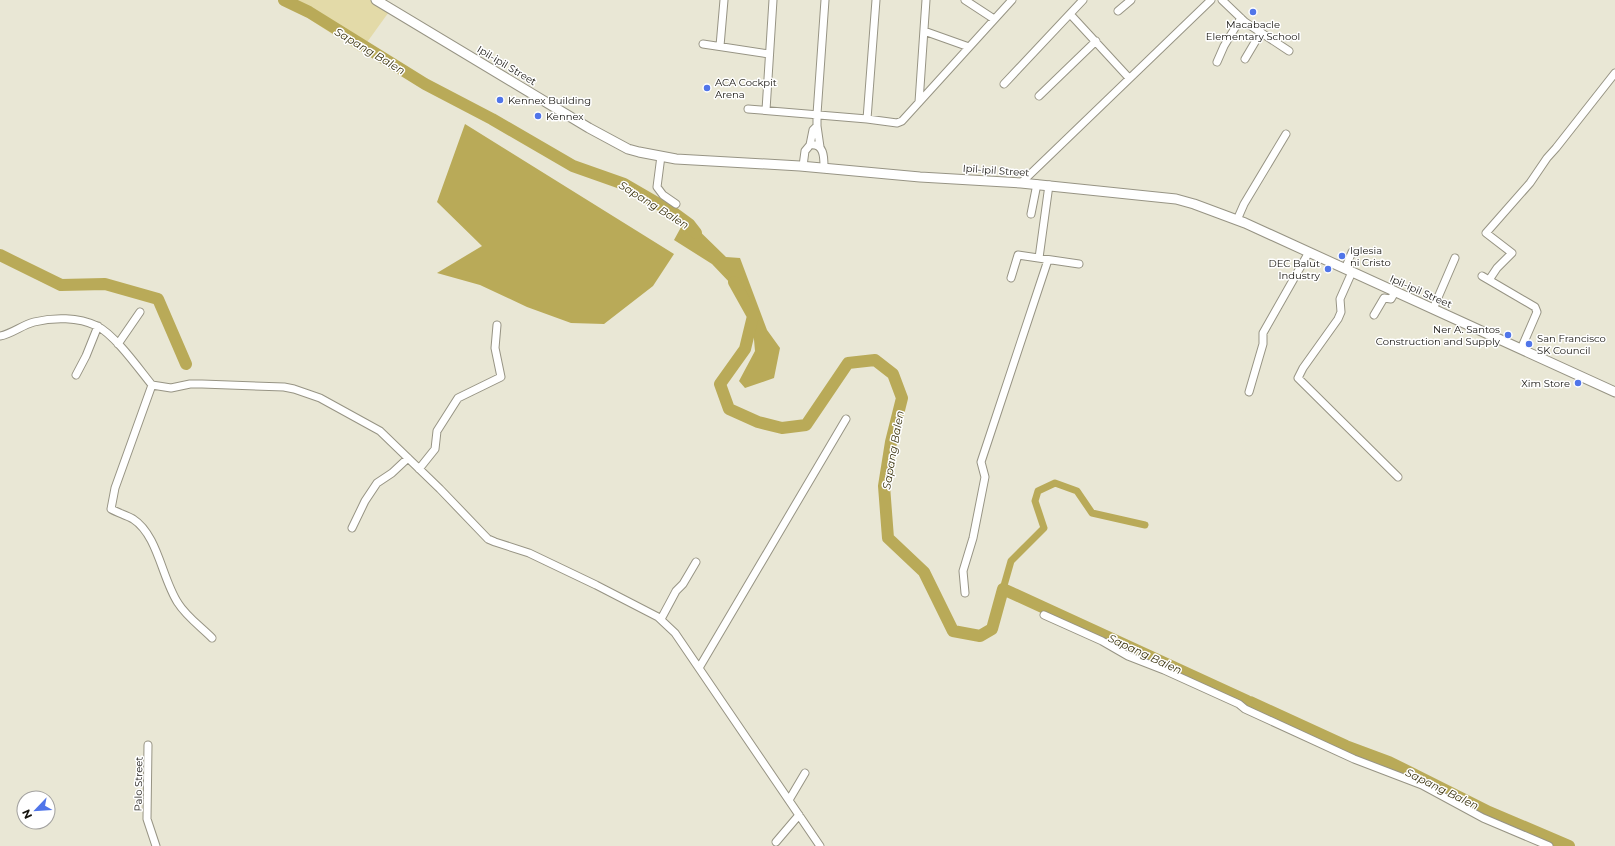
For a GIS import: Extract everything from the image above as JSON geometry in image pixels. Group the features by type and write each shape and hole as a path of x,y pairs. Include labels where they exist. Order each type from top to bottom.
{"street":[{"name":"Ipil-ipil Street","path":"376,0 589,128 628,149 690,160 824,167 920,177 1021,182 1176,199 1237,220 1615,392"},
{"path":"720,46 724,0"},
{"path":"766,110 773,0"},
{"path":"824,167 824,154 820,147 817,114 825,0"},
{"path":"867,119 876,0"},
{"path":"919,102 926,0"},
{"path":"965,0 994,19"},
{"path":"748,109 817,114 897,123 902,121 1012,0"},
{"path":"1004,84 1083,0"},
{"path":"1118,11 1131,0"},
{"path":"1021,182 1211,0"},
{"path":"1222,0 1241,18 1289,51"},
{"path":"1070,14 1129,78"},
{"path":"1217,62 1227,40 1241,18"},
{"path":"924,31 969,46"},
{"path":"1245,59 1261,32"},
{"path":"1039,96 1096,41"},
{"path":"703,44 770,54"},
{"path":"1489,280 1497,268 1512,252 1486,233 1530,183 1547,158 1615,73"},
{"path":"803,166 805,151 810,145 813,130 817,126"},
{"path":"1237,220 1244,204 1286,134"},
{"path":"810,145 815,144 820,147"},
{"path":"661,156 657,187 663,194 676,204"},
{"path":"1031,214 1037,184"},
{"path":"1038,258 1049,186"},
{"path":"1249,392 1263,344 1264,333 1308,252"},
{"path":"1352,252 1349,270 1340,299 1341,312 1338,319 1302,368 1298,378 1398,477"},
{"path":"1011,278 1018,255 1079,264"},
{"path":"1433,309 1454,258"},
{"path":"965,593 963,571 974,538 985,477 982,462 1048,260"},
{"path":"1482,276 1536,307 1537,309 1521,349"},
{"path":"1374,315 1384,298 1391,299 1395,292"},
{"path":"118,344 140,312"},
{"path":"0,336 6,335 32,322 62,318 85,322 98,326 118,344 152,385 171,388 190,384 284,387 320,398 373,426 385,435 488,539 529,553 596,585 661,619 675,633 820,846"},
{"path":"419,469 435,449 437,431 458,398 501,377 495,348 497,325"},
{"path":"76,375 86,356 98,326"},
{"path":"152,385 115,488 111,509 133,520 139,525 157,553 166,582 178,603 212,638"},
{"path":"699,668 846,419"},
{"path":"352,528 365,501 377,483 392,473 408,458"},
{"path":"661,619 676,591 683,584 696,562"},
{"path":"1044,614 1102,641 1128,656 1164,670 1354,759 1422,785 1483,818 1549,846"},
{"name":"Palo Street","path":"148,745 147,819 156,846"},
{"path":"789,800 805,773"},
{"path":"776,842 799,815"}],"shaded area":[{"path":"280,0 377,0 391,9 360,52"},
{"path":"465,124 674,254 653,286 604,324 571,323 527,307 480,285 437,273 482,246 437,202"},
{"path":"686,218 726,257 740,258 767,330 780,348 774,378 745,388 739,381 755,351 751,305 712,264 674,240"}],"waterway":[{"name":"Sapang Balen","path":"284,0 309,12 425,84 492,119 573,166 624,184 674,213 689,224 696,233"},
{"path":"0,255 61,285 105,284 158,299 186,364"},
{"name":"Sapang Balen","path":"734,282 753,316 745,349 720,384 729,409 758,422 782,428 806,425 848,363 875,360 893,374 902,398 891,442 884,486 888,538 924,572 953,631 980,636 992,629 1003,589 1247,701"},
{"path":"1003,589 1011,561 1044,528 1035,501 1038,491 1055,483 1077,491 1092,513 1145,525"},
{"name":"Sapang Balen","path":"1250,702 1346,746 1389,762 1489,812 1569,846"}],"place":[{"name":"Macabacle Elementary School","path":"1253,12"},
{"name":"ACA Cockpit Arena","path":"707,88"},
{"name":"Kennex Building","path":"500,100"},
{"name":"Kennex","path":"538,116"},
{"name":"Iglesia ni Cristo","path":"1342,256"},
{"name":"DEC Balut Industry","path":"1328,269"},
{"name":"Ner A. Santos Construction and Supply","path":"1508,335"},
{"name":"San Francisco SK Council","path":"1529,344"},
{"name":"Xim Store","path":"1578,383"}]}
